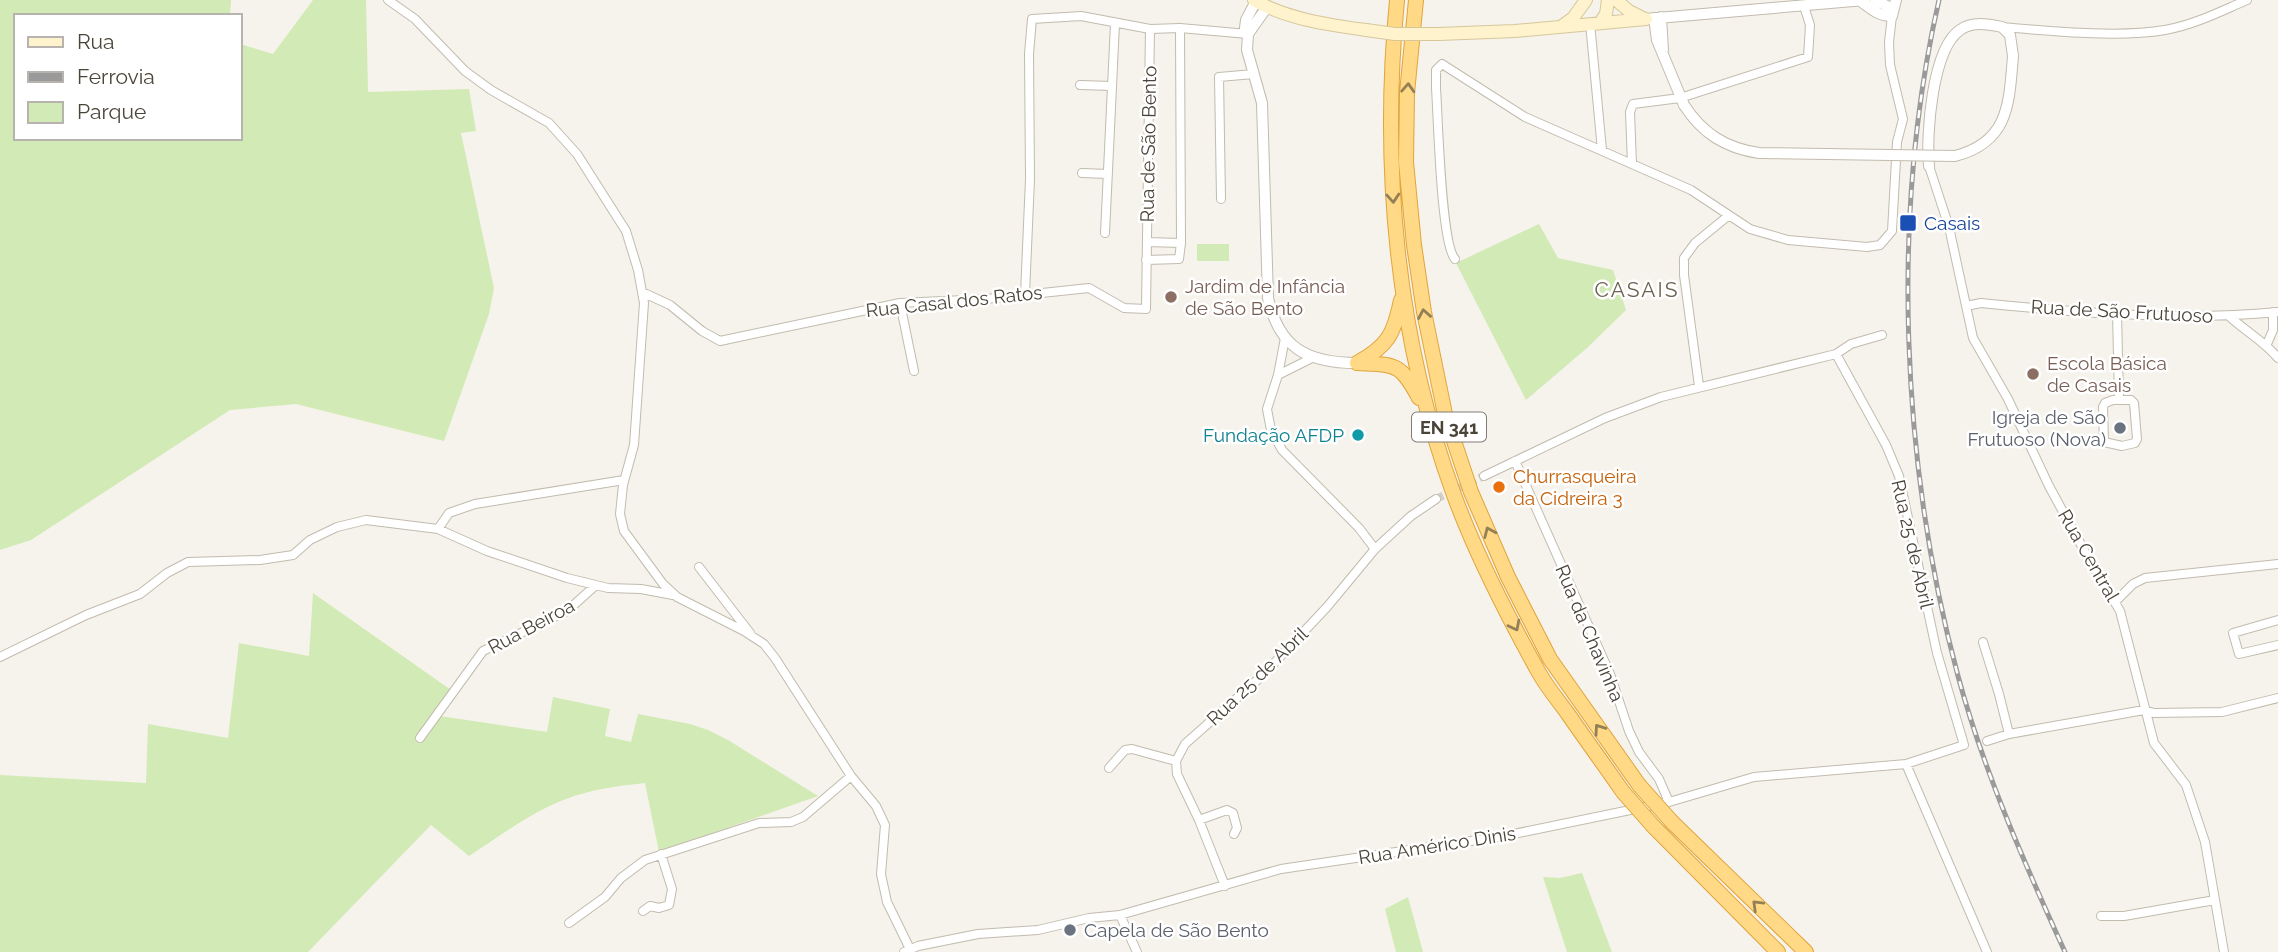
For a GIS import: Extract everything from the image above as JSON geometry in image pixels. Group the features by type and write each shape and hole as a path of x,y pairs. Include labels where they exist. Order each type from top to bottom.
{"highway":[{"name":"EN 341","path":"1397,0 1390,130 1394,210 1403,292 1414,356 1429,418 1455,498 1493,583 1539,673 1623,792 1653,826 1778,952"},
{"name":"EN 341","path":"1416,0 1407,93 1406,162 1414,245 1424,312 1445,414 1471,492 1508,577 1550,659 1639,785 1671,822 1806,952"},
{"path":"1357,363 1375,353 1388,341 1403,292"},
{"path":"1357,363 1390,365 1402,371 1429,418"}],"main road":[{"path":"1587,0 1595,23"},
{"path":"1562,26 1573,18 1587,0"},
{"path":"1595,23 1606,14 1608,0"},
{"path":"1616,0 1629,11 1648,19"},
{"path":"1259,3 1335,26 1439,34 1516,31 1648,19"}],"street":[{"path":"388,0 415,19 465,71 491,90 549,123 577,155 626,231 644,303 634,445 624,480 620,514 624,531 663,584 676,596 764,644 851,776 876,806 885,825 881,874 887,902 907,950"},
{"path":"1648,19 1863,0 1877,13 1894,8"},
{"path":"1875,0 1894,8"},
{"path":"1929,166 1927,146 1930,105 1946,47 1961,29 1973,24 2124,32 2166,30 2191,24 2247,0"},
{"path":"1259,3 1245,20 1247,50 1262,103 1268,298 1273,318 1285,338 1303,354 1334,363 1357,363"},
{"path":"1632,164 1630,112 1633,104 1682,102 1808,57 1810,25 1804,6"},
{"path":"1455,259 1449,247 1444,209 1436,88 1436,70 1440,65 1525,117 1691,190 1750,229 1788,240 1867,247 1880,244 1892,231 1898,142 1903,119 1889,65 1894,8"},
{"path":"1025,294 1030,178 1029,54 1032,19 1081,16 1150,29 1180,28 1248,34"},
{"path":"1660,39 1679,16"},
{"path":"1648,19 1660,39 1682,102 1701,128 1714,138 1742,151 1759,153 1955,156 1982,146 2000,126 2007,112 2013,56 2010,35 2002,27"},
{"path":"1648,19 1660,39"},
{"path":"1595,23 1602,150"},
{"path":"1105,233 1115,24"},
{"path":"1146,260 1180,259 1180,28"},
{"name":"Rua de São Bento","path":"1146,260 1150,29"},
{"path":"1221,199 1219,77 1254,74"},
{"path":"1080,85 1112,86"},
{"name":"Rua Central","path":"1929,166 1949,227 1973,338 2008,399 2067,519 2116,601 2154,743 2186,785 2205,842 2224,952"},
{"path":"1082,173 1108,173"},
{"path":"1699,386 1684,258 1695,243 1728,216"},
{"path":"1147,242 1181,243"},
{"name":"Rua Casal dos Ratos","path":"642,292 670,305 702,331 720,341 900,303 986,299 1089,288 1124,309 1146,309 1146,260"},
{"path":"900,303 915,371"},
{"name":"Rua de São Frutuoso","path":"1966,306 1981,303 2117,313 2229,316 2276,312"},
{"path":"2267,344 2276,312"},
{"path":"2117,313 2119,400"},
{"path":"2229,316 2246,332 2267,344 2278,358"},
{"path":"1484,476 1605,418 1661,397 1836,354 1852,344 1882,335"},
{"path":"1285,338 1278,375 1267,410 1270,430 1282,450 1359,528 1375,549"},
{"name":"Rua 25 de Abril","path":"1836,354 1886,445 1899,476 1937,653 1964,745"},
{"path":"1282,357 1286,364 1295,366"},
{"path":"1278,375 1312,358"},
{"path":"2119,400 2131,400 2134,403 2137,439 2135,443 2122,446 2104,442 2104,407 2108,401 2119,400"},
{"name":"Rua da Chavinha","path":"1514,461 1610,674 1629,731 1639,752 1659,779 1669,802"},
{"path":"438,529 449,513 475,504 624,480"},
{"name":"Rua 25 de Abril","path":"1176,761 1185,744 1262,675 1327,607 1375,549 1411,516 1436,499"},
{"path":"0,657 86,615 140,594 167,573 188,562 260,560 293,555 310,540 337,527 366,520 438,529 487,551 567,578 596,585 676,596"},
{"path":"2116,601 2133,584 2146,578 2278,564"},
{"path":"699,567 755,638"},
{"name":"Rua Beiroa","path":"420,738 483,651 567,611 596,585"},
{"path":"2278,620 2233,633 2239,654 2278,645"},
{"path":"1983,642 2000,694 2009,734"},
{"path":"1987,741 2009,734 2144,710 2154,713 2222,712 2278,698"},
{"name":"Rua Américo Dinis","path":"907,950 978,934 1038,930 1089,918 1120,915 1281,869 1504,836 1669,802 1755,777 1906,764 1964,745"},
{"path":"1109,768 1125,750 1132,749 1176,761 1177,774 1199,820 1225,886"},
{"path":"1906,764 1987,952"},
{"path":"569,923 605,897 633,867 661,854 759,823 791,822 803,817 851,776"},
{"path":"1199,820 1227,810 1233,813 1237,828 1234,834"},
{"path":"643,911 650,906 659,908 669,905 672,889 661,854"},
{"path":"2101,916 2124,916 2215,901"},
{"path":"1120,915 1138,952"}],"green space":[{"path":"0,0 231,0 230,14 14,14 14,140 242,140 242,45 273,54 313,0 366,0 368,92 469,89 476,131 461,133 494,288 489,314 444,441 296,404 230,410 31,540 0,550"},
{"path":"1539,224 1558,258 1613,270 1626,310 1587,348 1526,400 1456,263"},
{"path":"1197,244 1229,244 1229,261 1197,261"},
{"path":"313,593 451,690 433,715 547,732 553,697 610,709 605,736 631,742 638,714 690,724 728,740 818,796 659,852 645,783 595,790 553,804 469,856 431,825 308,952 0,952 0,775 146,783 148,724 228,738 239,643 309,656"},
{"path":"1582,873 1612,952 1567,952 1543,877 1560,878"},
{"path":"1408,897 1423,952 1396,952 1385,909"}],"tunnel":[{"path":"1436,499 1484,476"}],"railway":[{"path":"1939,0 1923,82 1913,167 1908,252 1914,426 1924,511 1939,595 1968,712 2006,816 2065,952"}],"place":[{"name":"Casais","path":"1908,223"},
{"name":"Jardim de Infância de São Bento","path":"1171,297"},
{"name":"Escola Básica de Casais","path":"2033,374"},
{"name":"Igreja de São Frutuoso (Nova)","path":"2120,428"},
{"name":"Fundação AFDP","path":"1358,435"},
{"name":"Churrasqueira da Cidreira 3","path":"1499,487"},
{"name":"Capela de São Bento","path":"1070,930"}],"district":[{"name":"CASAIS","path":"1637,289"}]}
